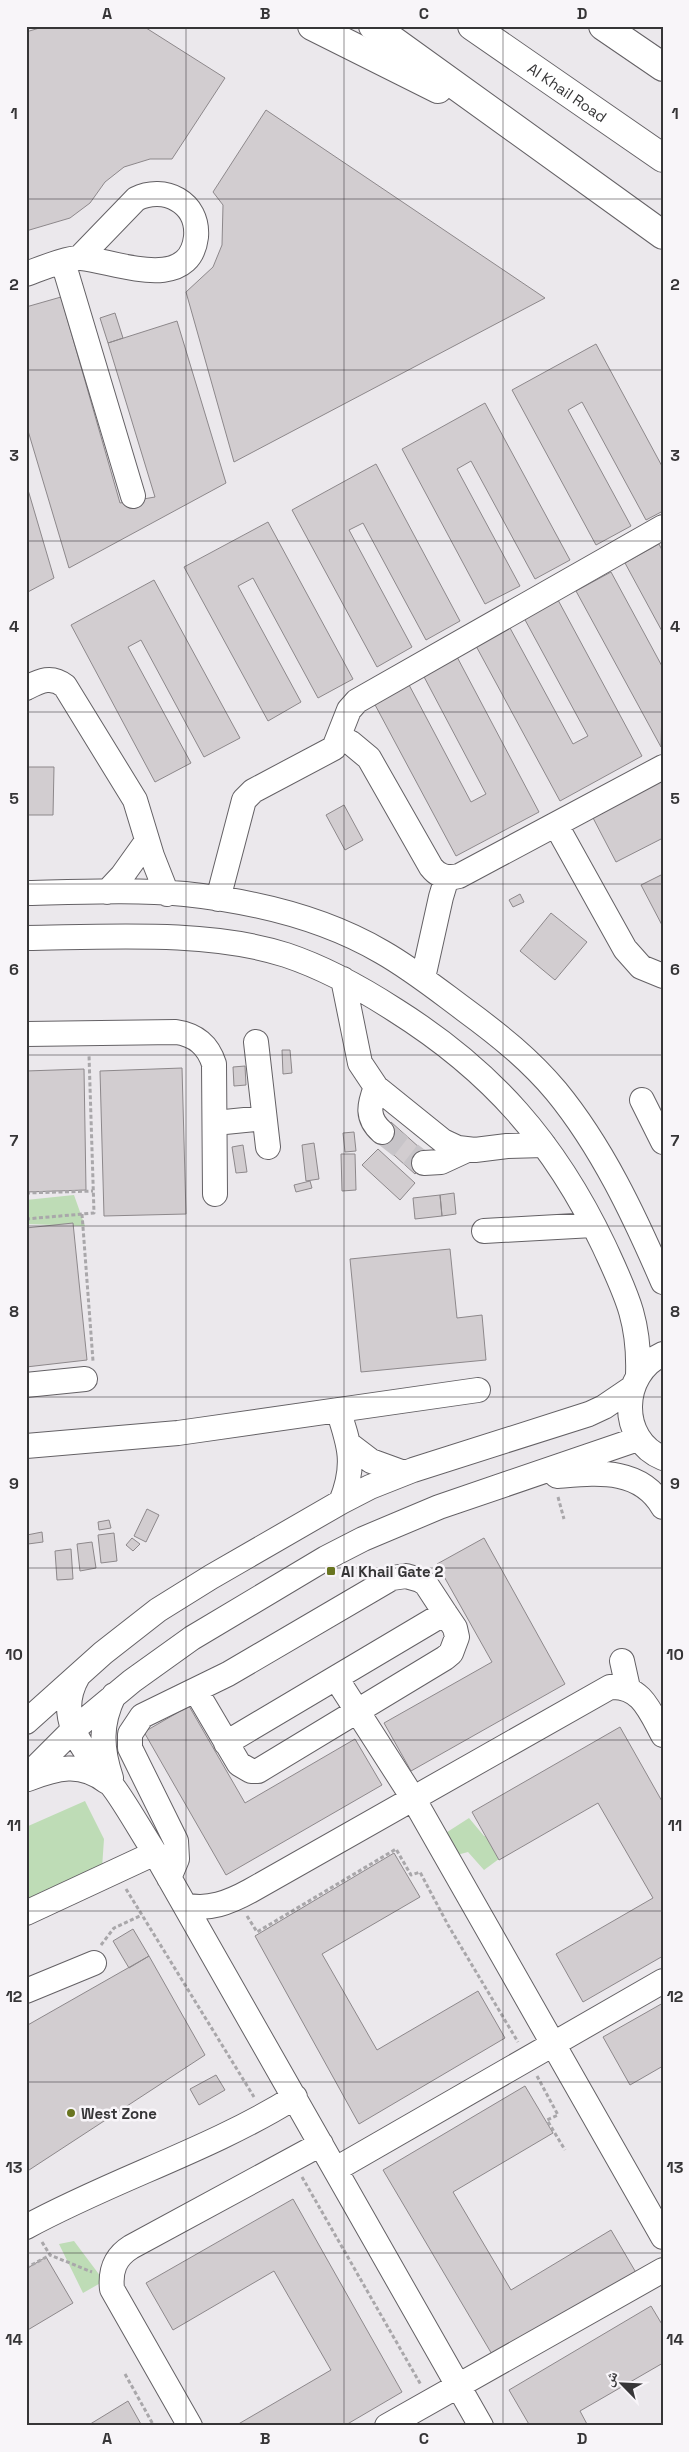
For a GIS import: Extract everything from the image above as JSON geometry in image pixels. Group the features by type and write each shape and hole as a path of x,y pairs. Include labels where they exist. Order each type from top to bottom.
{"highway":[{"path":"312,26 453,96 487,108"},
{"path":"373,26 663,235"},
{"name":"Al Khail Road","path":"472,26 663,158"},
{"path":"602,26 663,67"}],"street":[{"path":"26,274 71,260 152,271 173,268 188,256 193,247 196,228 194,218 189,210 175,197 156,193 146,195 136,199 71,260"},
{"path":"71,260 134,496"},
{"path":"218,899 244,800 253,791 330,752 340,737 349,710 357,701 663,527"},
{"path":"26,688 47,679 54,679 65,686 135,800 140,811 147,841 167,894"},
{"path":"340,737 356,746 369,758 431,867 435,872 447,878 459,876 663,767"},
{"path":"556,825 625,949 641,967 663,976"},
{"path":"107,892 122,876 147,841"},
{"path":"423,978 447,878"},
{"path":"26,893 107,892 167,894 218,899 289,914 334,929 381,951 423,978 516,1048 556,1091 584,1129 606,1165 629,1207 663,1282"},
{"path":"26,938 167,939 250,946 285,955 343,980 419,1025 466,1060 508,1100 544,1145 593,1224 625,1292 636,1324 639,1345 635,1381 629,1402 631,1421 638,1439 655,1455 663,1458"},
{"path":"343,980 360,1063 376,1087 443,1140 467,1150"},
{"path":"26,1034 176,1032 185,1033 200,1041 211,1056 214,1064 215,1194"},
{"path":"256,1042 268,1147"},
{"path":"376,1087 368,1109 374,1123 382,1132"},
{"path":"642,1100 663,1142"},
{"path":"214,1123 264,1118"},
{"path":"424,1163 440,1162 467,1150 544,1145"},
{"path":"484,1231 593,1224"},
{"path":"26,1722 158,1610 211,1577 370,1487 404,1473 588,1414 604,1407 635,1381 648,1363 663,1354"},
{"path":"26,1385 85,1379"},
{"path":"26,1446 178,1433 478,1390"},
{"path":"338,1410 350,1445 350,1473 341,1502"},
{"path":"26,1778 73,1730 114,1695 192,1638 326,1558 363,1539 439,1506 638,1439"},
{"path":"350,1445 371,1461 404,1473"},
{"path":"523,1479 591,1473 617,1474 640,1484 651,1492 663,1507"},
{"path":"169,1878 176,1859 176,1841 130,1748 130,1734 142,1716 196,1691 392,1578 406,1576 426,1584 455,1628 456,1637 451,1653 258,1771 251,1771 239,1764 196,1691"},
{"path":"226,1743 445,1613"},
{"path":"622,1661 628,1688"},
{"path":"78,1676 68,1702 73,1730 82,1748 116,1792 155,1853 481,2426"},
{"path":"336,1678 413,1798 663,2237"},
{"path":"185,1905 206,1907 236,1898 601,1690 610,1687 628,1688 644,1700 663,1735"},
{"path":"114,1695 106,1716 102,1739 106,1761 116,1792"},
{"path":"26,1778 51,1770 72,1768 92,1772 109,1784 116,1792"},
{"path":"26,1913 155,1853"},
{"path":"26,1991 94,1963"},
{"path":"336,2169 663,1981"},
{"path":"29,2225 82,2199 234,2132 295,2097"},
{"path":"190,2426 112,2289 110,2279 112,2269 123,2252 321,2144"},
{"path":"387,2426 663,2270"}],"path":[{"path":"26,1219 94,1214 89,1033"},
{"path":"26,1193 93,1191"},
{"path":"82,1214 94,1378 85,1379"},
{"path":"236,1898 257,1932 396,1849 411,1875 420,1872 448,1925 528,2059 558,2116 547,2120 565,2150"},
{"path":"94,1963 101,1945 114,1928 142,1915"},
{"path":"29,2225 50,2255 110,2279"},
{"path":"26,2268 50,2255"},
{"path":"125,2374 154,2426"}],"green space":[{"path":"74,1195 85,1226 26,1224 26,1200"},
{"path":"85,1801 104,1839 102,1868 26,1901 26,1827"},
{"path":"469,1818 484,1836 497,1836 507,1853 484,1870 468,1852 453,1856 441,1836"},
{"path":"74,2241 104,2281 83,2293 59,2244"}],"building":[{"path":"46,26 143,26 225,78 172,159 150,159 124,167 105,182 90,203 70,218 26,231 26,32"},
{"path":"266,110 545,298 234,462 186,292 213,267 222,245 223,205 213,192"},
{"path":"61,297 120,503 155,497 108,343 177,321 226,483 69,568 26,424 26,307"},
{"path":"115,313 123,338 108,343 100,318"},
{"path":"596,344 663,468 663,511 646,520 582,402 568,410 631,526 596,545 512,390"},
{"path":"485,403 570,560 535,579 471,461 457,469 520,586 485,604 402,449"},
{"path":"376,464 460,621 426,640 363,523 349,530 412,647 377,667 292,510"},
{"path":"26,483 54,578 26,593"},
{"path":"268,522 353,679 318,698 253,578 238,586 301,702 268,721 184,567"},
{"path":"659,544 663,552 663,633 625,563"},
{"path":"611,572 663,668 661,747 576,591"},
{"path":"154,580 240,738 204,757 141,640 128,647 191,763 155,782 71,625"},
{"path":"558,600 642,756 560,801 476,646 510,628 573,744 588,736 524,618"},
{"path":"456,655 539,812 456,856 373,701 408,683 471,802 486,794 422,673"},
{"path":"26,767 54,767 53,815 26,815"},
{"path":"663,779 663,838 616,862 592,816"},
{"path":"344,805 363,840 345,850 326,815"},
{"path":"663,874 663,927 641,885"},
{"path":"520,894 524,902 513,907 509,900"},
{"path":"551,913 587,942 555,980 520,951"},
{"path":"282,1050 290,1050 292,1073 283,1074"},
{"path":"245,1066 246,1085 234,1086 233,1067"},
{"path":"182,1068 186,1214 104,1216 100,1071"},
{"path":"84,1069 86,1190 26,1192 26,1071"},
{"path":"391,1122 430,1157 415,1174 376,1139"},
{"path":"354,1132 356,1151 345,1152 343,1133"},
{"path":"314,1143 319,1179 306,1181 302,1145"},
{"path":"243,1145 247,1172 236,1173 232,1147"},
{"path":"378,1149 415,1183 400,1200 362,1165"},
{"path":"341,1154 355,1154 356,1190 342,1191"},
{"path":"310,1181 312,1188 296,1192 294,1185"},
{"path":"454,1193 456,1214 442,1216 440,1195"},
{"path":"440,1195 442,1216 415,1219 413,1198"},
{"path":"73,1223 87,1360 26,1367 26,1228"},
{"path":"450,1249 457,1318 482,1315 486,1360 361,1372 350,1259"},
{"path":"147,1509 159,1515 146,1542 134,1536"},
{"path":"109,1520 111,1528 99,1530 98,1522"},
{"path":"42,1532 43,1542 28,1544 27,1535"},
{"path":"114,1533 117,1561 101,1563 98,1535"},
{"path":"132,1538 140,1544 133,1551 126,1545"},
{"path":"484,1538 565,1684 411,1771 384,1723 492,1662 437,1564"},
{"path":"92,1542 96,1568 80,1571 77,1544"},
{"path":"71,1549 73,1579 57,1580 55,1551"},
{"path":"189,1706 245,1803 355,1739 382,1785 226,1875 144,1732"},
{"path":"620,1727 663,1803 663,1956 583,2002 556,1954 653,1898 598,1803 499,1860 472,1812"},
{"path":"394,1853 420,1897 322,1954 377,2050 478,1991 505,2038 359,2124 255,1936"},
{"path":"133,1929 149,1956 129,1968 113,1941"},
{"name":"West Zone","path":"149,1956 205,2055 26,2172 26,2026"},
{"path":"663,2003 663,2066 630,2085 603,2037"},
{"path":"216,2075 225,2090 199,2105 190,2089"},
{"path":"525,2086 553,2133 453,2192 511,2290 611,2230 638,2276 496,2361 383,2170"},
{"path":"293,2199 402,2392 344,2426 235,2426 331,2370 274,2271 173,2330 146,2283"},
{"path":"46,2257 73,2303 26,2331 26,2269"},
{"path":"651,2306 663,2326 663,2363 580,2411 588,2426 530,2426 509,2390"},
{"path":"128,2401 142,2426 87,2426"}],"tunnel":[{"path":"382,1132 424,1163"}],"place":[{"name":"Al Khail Gate 2","path":"331,1571"},
{"name":"West Zone","path":"71,2113"}]}
